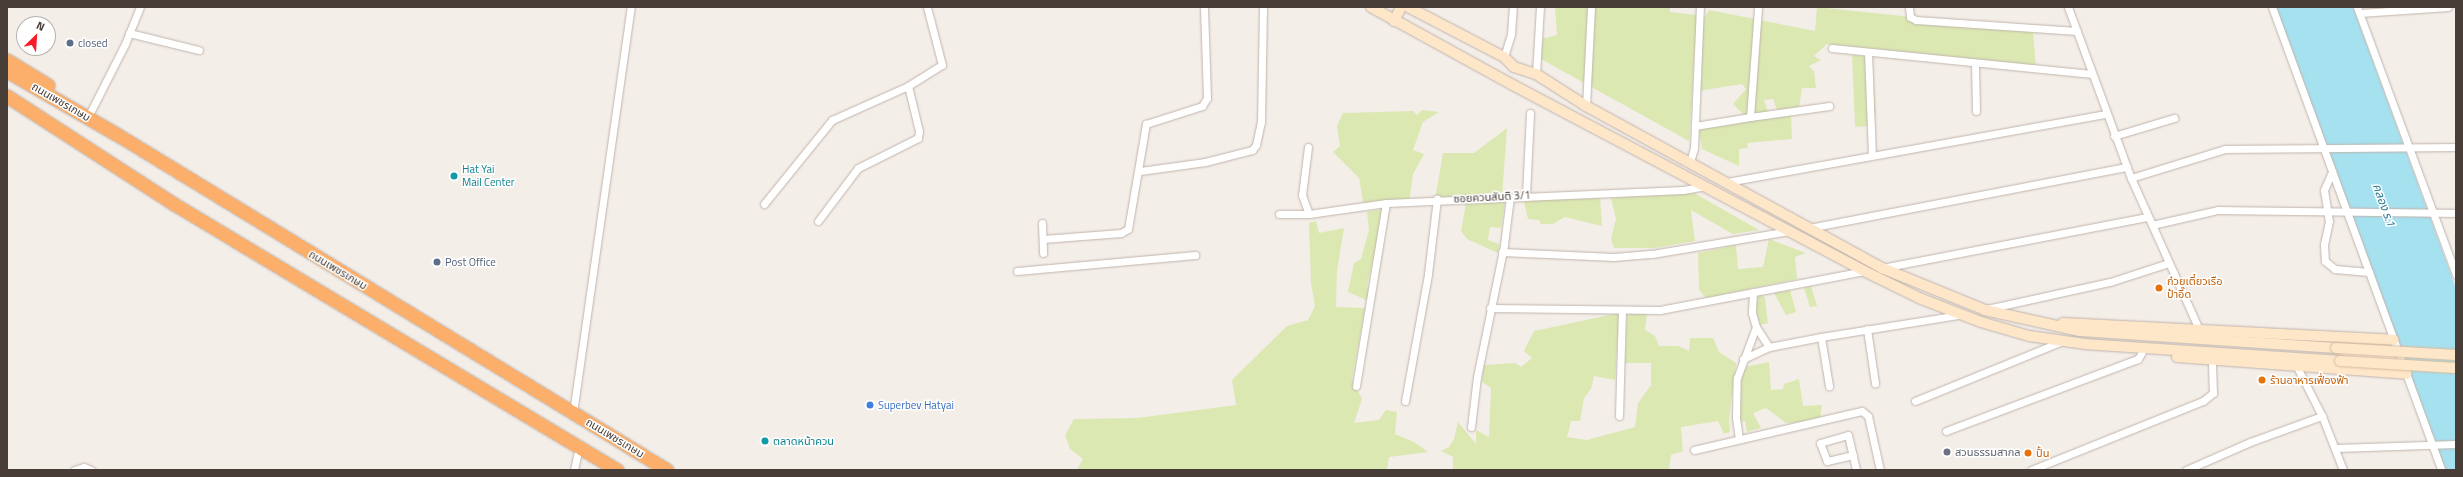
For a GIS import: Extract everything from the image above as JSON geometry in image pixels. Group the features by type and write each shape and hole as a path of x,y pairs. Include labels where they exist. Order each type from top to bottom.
{"highway":[{"path":"7,60 91,111 118,135"},
{"name":"ถนนเพชรเกษม","path":"7,71 118,135 668,470"},
{"name":"ถนนเพชรเกษม","path":"7,96 74,141 617,470"},
{"path":"7,105 74,141"}],"main road":[{"path":"1371,7 1394,21 1864,271 1962,314 2029,336 2142,352 2212,361 2406,374"},
{"path":"1394,21 1401,7"},
{"path":"1408,7 1504,57 1514,67 1536,74 1586,106 1882,268 1985,310 2029,321 2080,331 2456,355"},
{"path":"2029,321 2394,340"},
{"path":"2085,344 2456,368"}],"street":[{"path":"91,111 140,7"},
{"path":"573,413 631,7"},
{"path":"764,204 832,120 908,86 942,65 927,7"},
{"path":"1043,239 1121,233 1128,229 1140,171 1146,124 1202,106 1207,98 1204,7"},
{"path":"1140,171 1205,162 1252,150 1256,145 1261,122 1263,7"},
{"path":"1504,57 1511,34 1513,7"},
{"path":"1536,74 1540,7"},
{"path":"1586,106 1591,7"},
{"path":"1690,162 1695,126 1700,7"},
{"path":"1750,117 1758,7"},
{"path":"1909,7 1910,16 1916,20 2077,31"},
{"path":"2068,7 2130,178 2199,329"},
{"path":"2272,7 2441,470"},
{"path":"2448,7 2359,10 2406,147 2435,212 2456,274"},
{"path":"129,33 199,50"},
{"path":"1832,48 2092,74"},
{"path":"1868,52 1872,155"},
{"path":"1975,63 1976,111"},
{"path":"818,221 858,168 918,138 919,131 908,86"},
{"path":"1695,126 1829,106"},
{"path":"1526,195 1530,113"},
{"path":"1727,182 2106,114"},
{"path":"2114,136 2174,118"},
{"path":"2130,178 2225,150 2323,146 2456,147"},
{"path":"1308,147 1302,195 1309,214"},
{"path":"1809,228 2127,167"},
{"path":"2332,172 2324,190 2329,212 2324,244 2325,261 2335,269 2369,272"},
{"name":"ซอยควนสันติ 3/1","path":"1279,214 1309,214 1386,202 1526,195 1683,190 1705,186"},
{"path":"1471,427 1477,377 1502,252 1510,197"},
{"path":"1405,401 1428,274 1437,199"},
{"path":"1356,386 1386,202"},
{"path":"2152,225 2218,210 2348,213 2456,213"},
{"path":"1882,268 2148,217"},
{"path":"1042,223 1043,253"},
{"path":"1502,252 1614,257 1652,254 1789,231"},
{"path":"1017,271 1195,255"},
{"path":"1985,310 2110,282 2169,263"},
{"path":"1490,308 1660,310 1864,271"},
{"path":"1753,292 1752,310 1756,327 1770,348"},
{"path":"1619,416 1622,310"},
{"path":"1743,359 1770,348 1821,337 1962,314"},
{"path":"1739,439 1735,395 1743,359 1756,327"},
{"path":"1867,329 1875,383"},
{"path":"1821,337 1829,386"},
{"path":"1914,401 2063,341"},
{"path":"1946,431 2138,359 2142,352"},
{"path":"2031,470 2203,401 2213,393 2212,361"},
{"path":"2297,367 2322,416 2344,470"},
{"path":"1694,450 1864,412 1868,416 1880,470"},
{"path":"2186,470 2250,442 2322,416"},
{"path":"1853,455 1828,460 1820,443 1846,434 1853,455 1856,470"},
{"path":"2336,448 2456,444"},
{"path":"574,470 579,447"},
{"path":"74,470 84,467 91,470"}],"green space":[{"path":"1555,7 1670,7 1670,12 1697,15 1689,141 1539,58 1537,40 1557,35"},
{"path":"1817,7 2016,28 2033,33 2036,66 1827,44 1814,56 1821,60 1809,66 1814,71 1816,88 1802,88 1799,108 1777,110 1773,99 1764,100 1768,112 1744,115 1733,104 1746,89 1742,84 1698,91 1702,22 1709,10 1815,31"},
{"path":"1852,55 1872,57 1876,116 1871,115 1871,126 1855,127"},
{"path":"1422,110 1439,112 1423,122 1413,150 1424,154 1413,174 1409,202 1364,207 1359,178 1333,152 1340,146 1337,126 1343,113 1413,111 1417,115"},
{"path":"1791,113 1792,139 1747,143 1748,148 1739,149 1739,166 1702,149 1698,123"},
{"path":"1507,128 1502,197 1435,200 1443,153 1474,153"},
{"path":"1694,193 1759,230 1733,234 1691,210 1695,241 1655,248 1614,248 1611,239 1616,219 1611,198"},
{"path":"1600,197 1602,226 1565,217 1553,224 1541,224 1539,220 1528,219 1524,202 1548,198"},
{"path":"1505,201 1501,228 1490,227 1488,240 1499,244 1498,253 1467,239 1461,231 1466,203"},
{"path":"1385,209 1367,286 1371,302 1348,292 1354,263 1361,259 1369,230 1367,212"},
{"path":"1316,221 1319,233 1344,228 1337,271 1336,307 1365,308 1352,380 1362,399 1354,423 1379,420 1386,410 1397,412 1395,434 1414,442 1428,452 1389,457 1387,470 1077,470 1083,459 1070,449 1065,435 1074,419 1137,418 1236,405 1232,380 1287,326 1308,320 1315,306 1311,283 1309,223"},
{"path":"1769,239 1806,253 1795,257 1797,279 1706,298 1699,290 1698,253 1736,245 1738,269 1763,267"},
{"path":"1811,286 1817,306 1810,307 1804,288"},
{"path":"1790,290 1796,312 1786,315 1774,293"},
{"path":"1760,294 1765,298 1768,323 1760,325 1754,303"},
{"path":"1619,313 1615,380 1594,376 1591,389 1584,398 1580,421 1571,421 1567,437 1587,440 1635,427 1638,403 1651,385 1651,363 1625,363 1627,313 1647,314 1645,330 1655,336 1659,346 1678,346 1689,351 1690,338 1713,338 1719,352 1736,363 1729,418 1730,432 1724,434 1718,421 1681,427 1683,451 1671,455 1669,470 1453,470 1453,457 1441,451 1449,447 1454,439 1458,422 1476,444 1476,430 1489,437 1491,388 1482,382 1484,365 1515,363 1521,367 1532,358 1524,351 1534,331"},
{"path":"1769,362 1771,390 1783,389 1784,384 1799,379 1803,406 1822,405 1820,421 1786,423 1766,408 1753,413 1761,428 1747,432 1745,421 1739,422 1740,407 1735,407 1739,368"}],"water":[{"name":"คลอง ร.1","path":"2274,7 2353,7 2456,288 2456,470 2443,470"}],"place":[{"name":"closed","path":"70,43"},
{"name":"Hat Yai Mail Center","path":"454,176"},
{"name":"Post Office","path":"437,262"},
{"name":"ก๋วยเตี๋ยวเรือ ป้าอี๊ด","path":"2159,288"},
{"name":"ร้านอาหารเฟื่องฟ้า","path":"2262,380"},
{"name":"Superbev Hatyai","path":"870,405"},
{"name":"ตลาดหน้าควน","path":"765,441"},
{"name":"สวนธรรมสากล","path":"1947,452"},
{"name":"ปั้น","path":"2028,453"}]}
